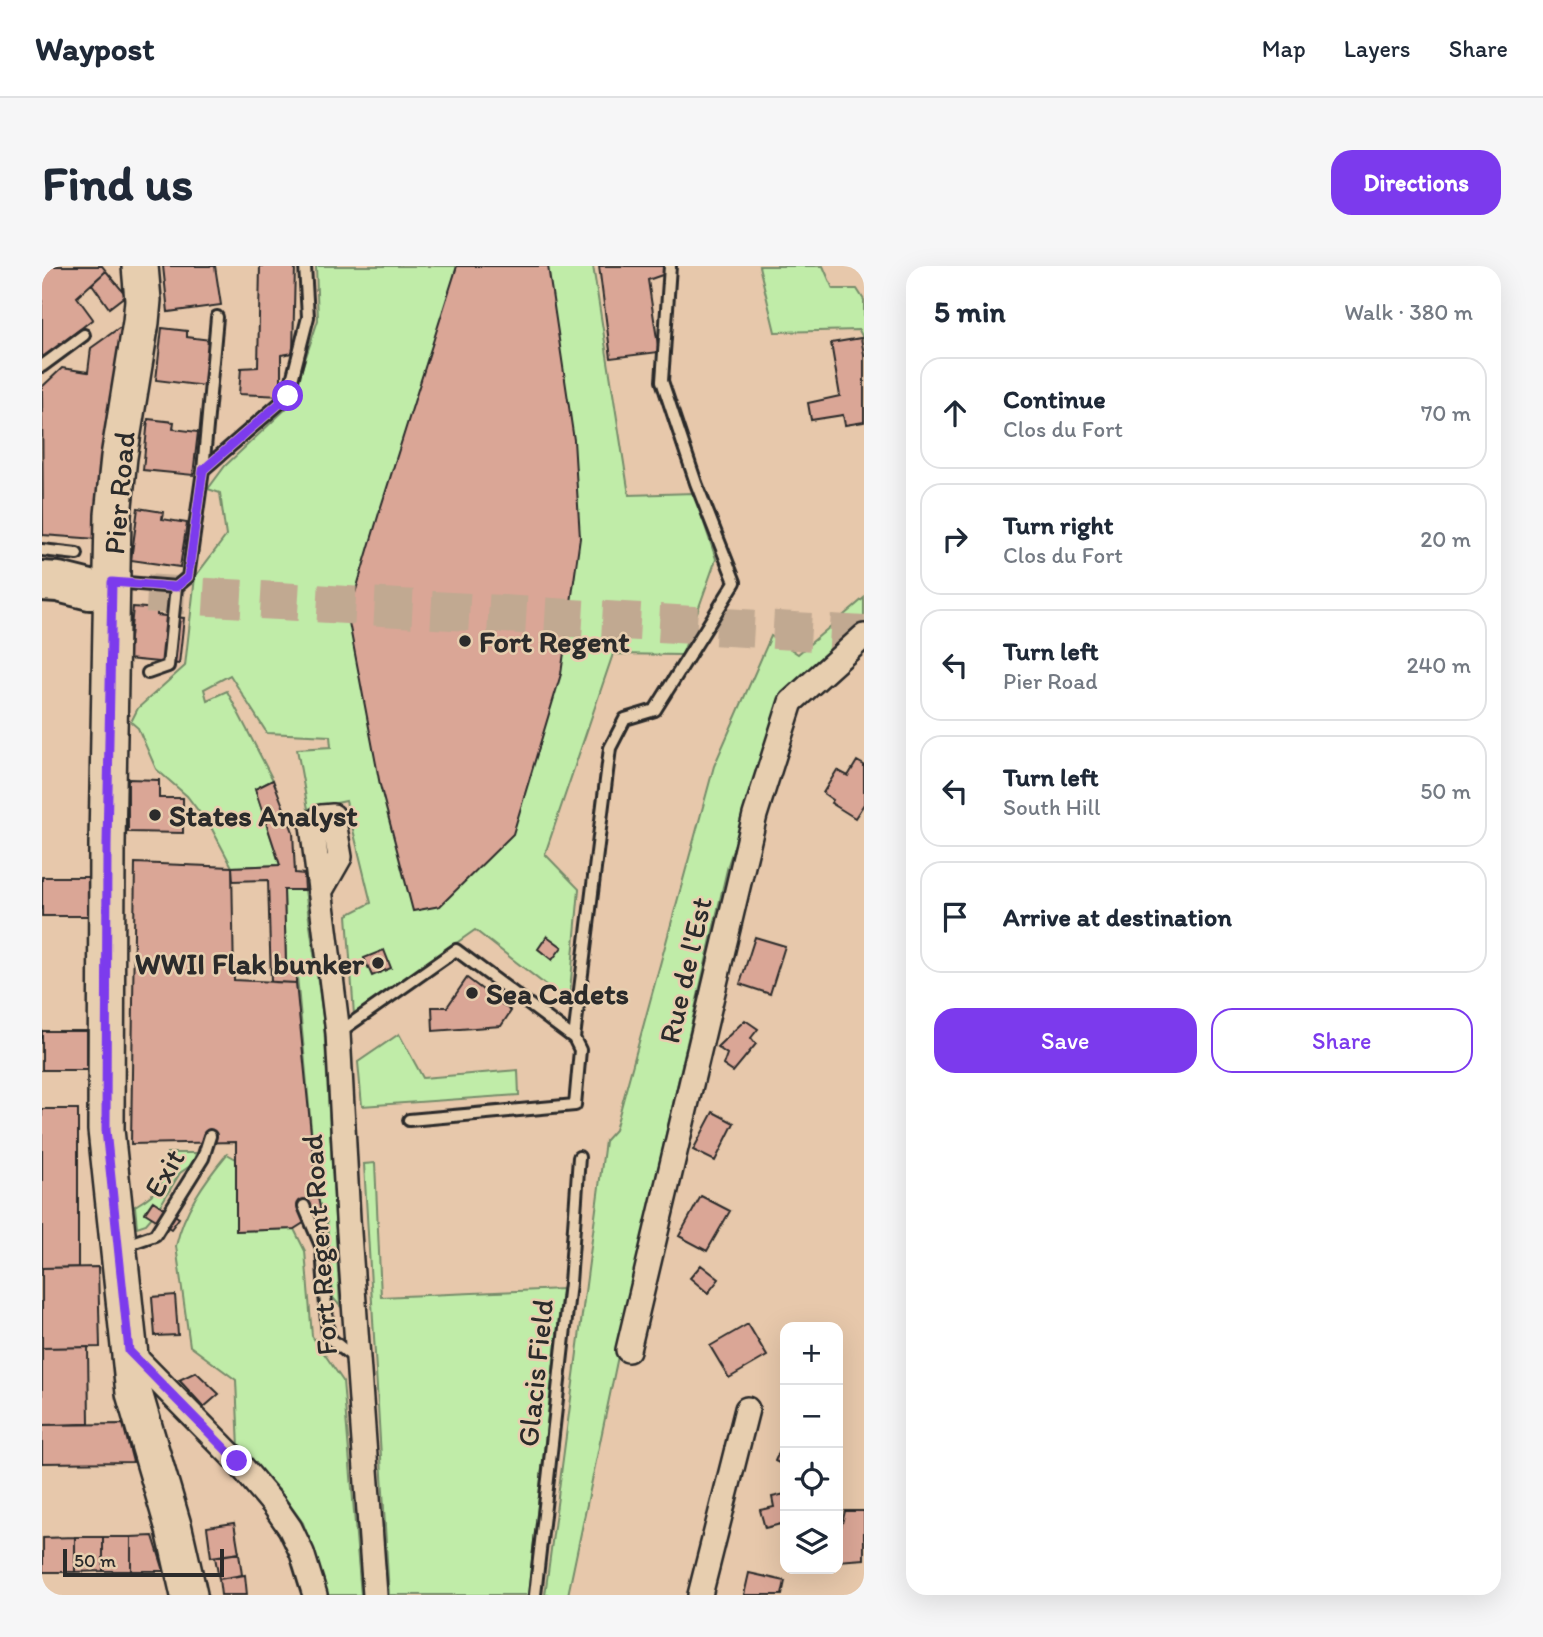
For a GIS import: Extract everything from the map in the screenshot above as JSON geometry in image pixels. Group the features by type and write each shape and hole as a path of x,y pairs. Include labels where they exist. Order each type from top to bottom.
{"highway":[{"path":"42,581 101,586"},
{"path":"42,595 60,596 101,586"}],"main road":[{"name":"Pier Road","path":"140,266 143,300 101,586 107,844 106,1130 138,1412 174,1529 189,1595"}],"street":[{"name":"Rue de l'Est","path":"628,1350 755,815 791,702 864,636"},
{"name":"Fort Regent Road","path":"320,892 338,1033 375,1595"},
{"path":"129,1351 237,1461 274,1505 290,1528 302,1553 315,1595"},
{"path":"700,1595 747,1409"}],"lane":[{"path":"203,470 288,396 307,317 305,266"},
{"path":"574,1038 610,748 625,719 655,710 735,582 696,483 662,380 670,266"},
{"path":"101,586 176,587 188,577 203,470 217,317"},
{"path":"42,366 84,335"},
{"path":"42,550 77,554"},
{"path":"148,673 168,666 176,587"},
{"path":"338,1033 456,950 574,1038 580,1050 575,1105 409,1120"},
{"name":"Exit","path":"118,1248 155,1235 203,1158 210,1136"},
{"name":"Glacis Field","path":"535,1595 570,1283 579,1157"},
{"path":"304,1206 322,1248 327,1337 358,1360"}],"green space":[{"name":"Fort Regent","path":"316,266 593,266 629,495 694,493 716,559 682,655 613,654 545,854 579,889 569,1003 475,930 354,1015 347,915 371,903 346,801 308,809 297,749 331,747 330,736 267,733 230,675 204,689 207,700 227,691 273,780 255,789 280,865 232,867 212,829 187,796 156,769 138,728 131,722 138,708 185,666 195,577 226,536 220,493 208,489 225,466 290,405 318,320"},
{"path":"759,266 823,266 833,289 857,289 864,300 864,340 859,330 775,332"},
{"path":"864,598 864,625 784,695 728,865 648,1213 568,1595 545,1595 605,1141 615,1130 714,766 771,636 798,654"},
{"path":"284,890 305,890 324,1024 340,1306 333,1298 327,1222 321,1212 317,1193 296,965 286,963"},
{"path":"399,1034 423,1078 518,1070 519,1095 362,1106 358,1062"},
{"path":"167,1153 196,1153 193,1164 180,1173 160,1206 152,1202 145,1212 152,1217 146,1224 137,1227 135,1206 160,1185"},
{"path":"227,1154 236,1159 236,1231 294,1229 305,1251 312,1336 343,1381 361,1595 328,1595 303,1523 279,1490 239,1448 236,1380 190,1346 176,1246 184,1220 196,1197"},
{"path":"375,1163 381,1297 562,1289 528,1595 389,1595 364,1164"}],"building":[{"path":"42,266 102,266 106,271 77,297 93,319 42,359"},
{"path":"163,266 215,266 221,305 168,312"},
{"path":"260,266 295,266 293,353 281,355 281,396 239,394 241,368 258,367"},
{"path":"457,266 548,266 574,440 580,538 561,674 513,834 440,906 413,911 380,785 348,617"},
{"path":"599,266 664,266 665,274 648,280 659,352 611,358"},
{"path":"106,271 126,295 109,308 92,284"},
{"path":"126,327 97,539 43,535 42,387 62,368 88,372 91,348 119,328"},
{"path":"162,328 187,331 187,337 211,340 205,386 156,380"},
{"path":"861,338 864,354 864,422 845,425 843,415 811,420 808,403 840,396 831,343"},
{"path":"148,419 174,422 173,429 198,432 193,475 143,470"},
{"path":"138,508 163,512 162,519 187,523 180,567 131,560"},
{"path":"133,607 157,609 157,615 184,618 179,664 128,659"},
{"path":"857,761 864,765 864,804 855,818 831,803 833,800 823,793 837,770 848,776"},
{"name":"States Analyst","path":"128,779 159,780 159,798 183,798 183,833 128,832"},
{"path":"273,780 293,832 295,873 304,874 305,890 284,890 286,963 296,964 296,983 271,982 268,880 233,881 232,867 280,865 255,789"},
{"path":"135,863 232,867 234,980 296,983 321,1212 294,1229 236,1231 236,1142 131,1144"},
{"path":"42,877 89,877 88,916 42,916"},
{"path":"547,936 562,947 552,960 538,949"},
{"path":"755,937 785,946 770,994 740,984"},
{"name":"WWII Flak bunker","path":"384,950 391,968 372,976 364,958"},
{"name":"Sea Cadets","path":"467,978 511,1011 501,1026 433,1031 432,1007 447,1007"},
{"path":"745,1020 758,1029 751,1038 756,1044 733,1072 723,1065 727,1054 717,1047"},
{"path":"42,1031 87,1031 87,1070 42,1070"},
{"path":"42,1109 78,1109 78,1267 42,1268"},
{"path":"713,1112 734,1123 715,1161 693,1150"},
{"path":"701,1196 730,1211 707,1251 679,1236"},
{"path":"153,1201 179,1218 171,1229 145,1213"},
{"path":"701,1265 719,1279 708,1293 690,1278"},
{"path":"98,1267 100,1347 42,1348 42,1268"},
{"path":"175,1295 178,1335 155,1336 152,1297"},
{"path":"748,1324 767,1356 729,1378 710,1346"},
{"path":"88,1347 89,1424 42,1425 42,1348"},
{"path":"196,1372 219,1394 204,1407 179,1380"},
{"path":"123,1424 133,1462 42,1463 42,1425"},
{"path":"780,1450 780,1464 775,1461"},
{"path":"780,1495 780,1524 765,1528 760,1510 774,1507 772,1497"},
{"path":"845,1511 864,1511 864,1559 843,1561"},
{"path":"234,1523 239,1553 211,1557 207,1527"},
{"path":"153,1536 164,1571 131,1571 131,1537"},
{"path":"75,1537 75,1572 43,1572 43,1538"},
{"path":"75,1537 103,1537 103,1571 75,1572"},
{"path":"103,1537 131,1537 131,1571 103,1571"},
{"path":"239,1553 242,1575 219,1579 215,1557"},
{"path":"749,1573 785,1581 782,1595 744,1595"},
{"path":"245,1575 247,1595 221,1595 219,1579"}],"tunnel":[{"path":"90,590 864,635"}],"place":[{"name":"Fort Regent","path":"465,641"},
{"name":"States Analyst","path":"155,815"},
{"name":"WWII Flak bunker","path":"378,963"},
{"name":"Sea Cadets","path":"472,993"}],"route":[{"path":"237,1461 129,1351 106,1130 107,844 112,582 176,587 188,577 203,470 288,396"}]}
